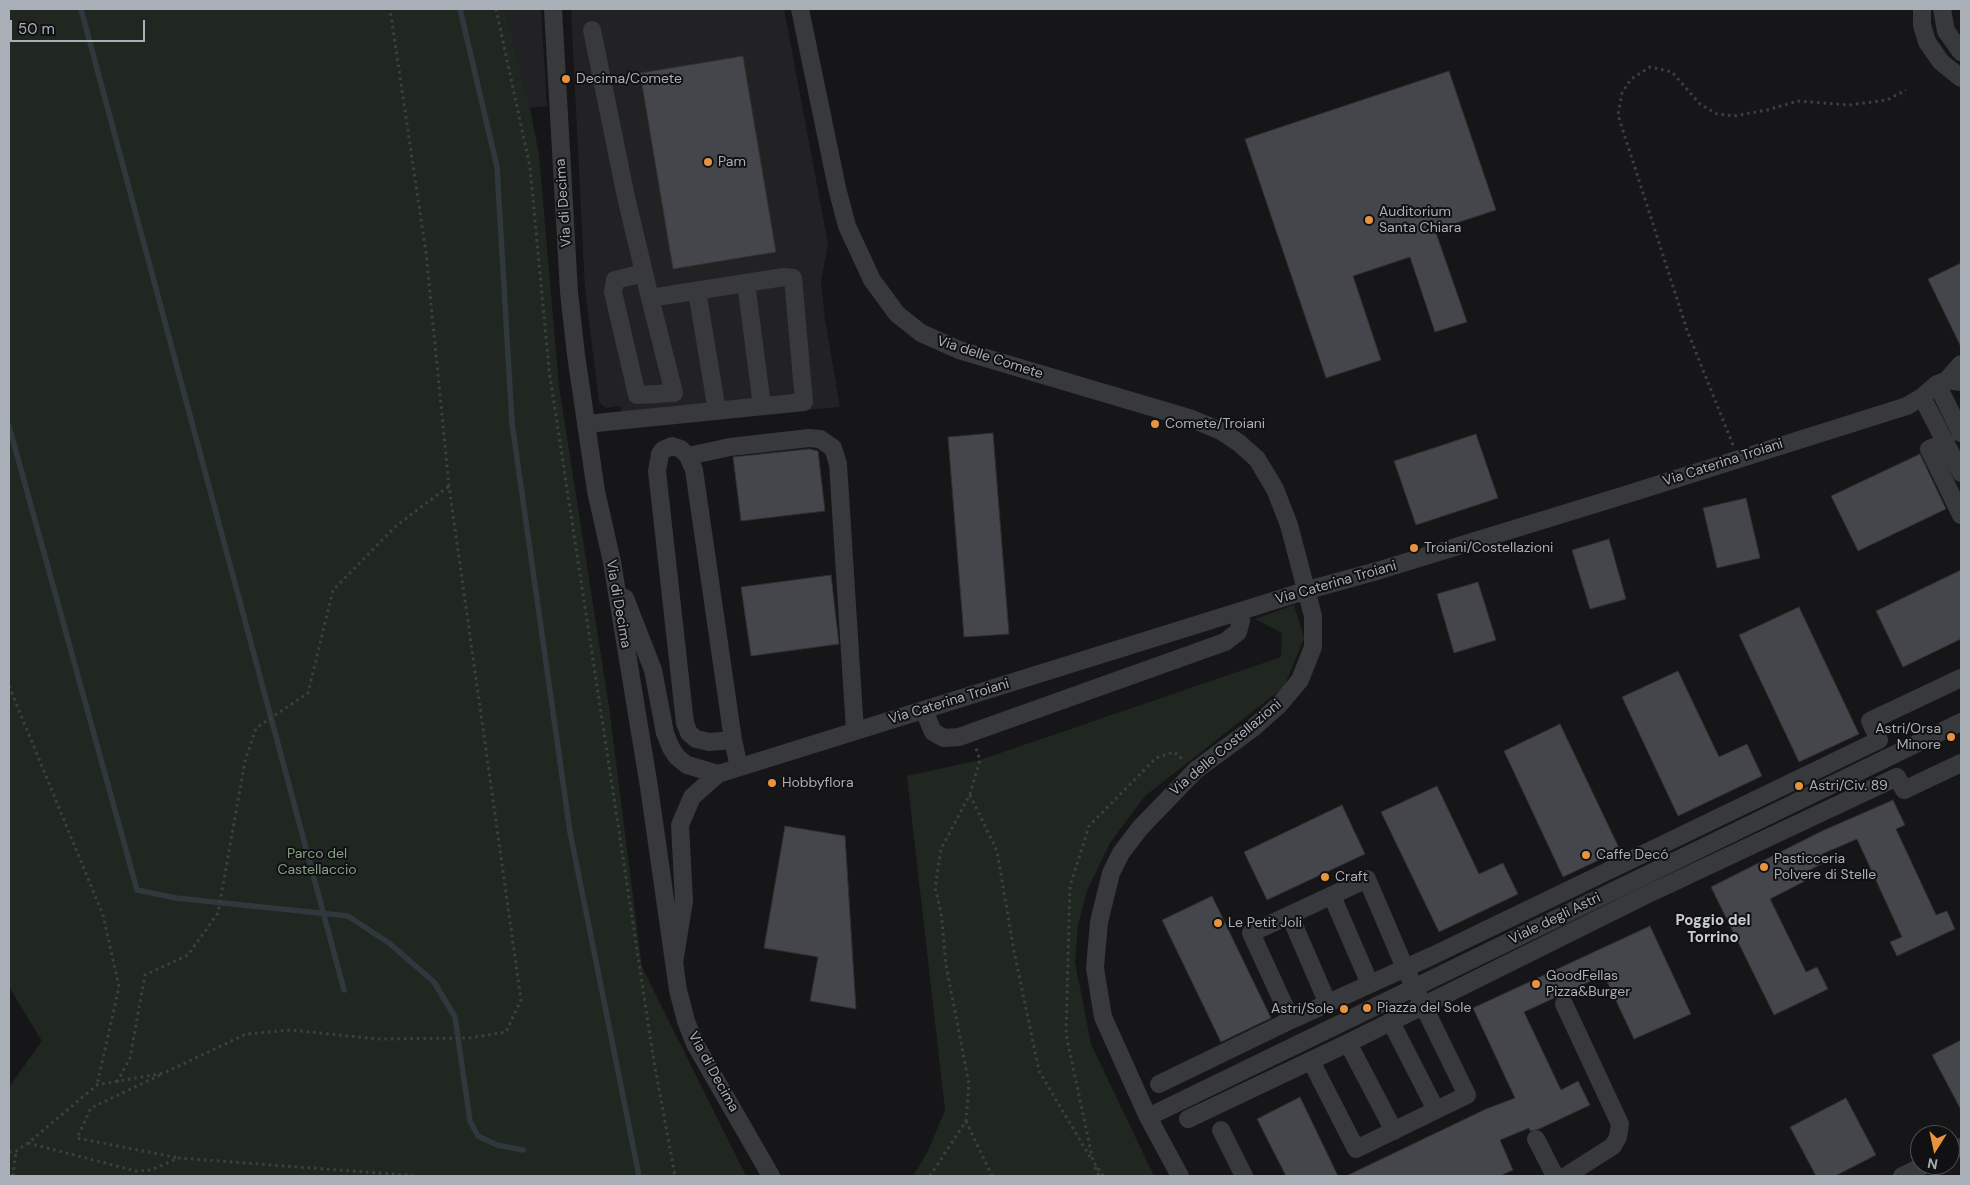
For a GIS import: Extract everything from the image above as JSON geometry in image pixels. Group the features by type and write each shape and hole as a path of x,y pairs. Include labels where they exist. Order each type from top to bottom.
{"street":[{"name":"Via di Decima","path":"553,9 570,306 596,491 612,562 649,788 680,1001 696,1044 771,1176"},
{"name":"Via delle Comete","path":"800,9 844,217 866,269 877,289 893,310 921,333 959,350 1197,421 1230,436 1256,459 1275,489 1289,525 1308,590"},
{"path":"1922,9 1922,24 1927,42 1941,62 1961,78"},
{"path":"1942,9 1946,31 1961,52"},
{"path":"592,30 626,197 674,392 636,395 613,292 615,280 644,273"},
{"path":"586,424 804,402 793,278 784,277 650,298"},
{"path":"746,283 762,406"},
{"path":"697,290 717,411"},
{"name":"Via Caterina Troiani","path":"674,964 684,901 680,824 692,797 718,774 1906,406 1948,382 1961,364"},
{"path":"1948,382 1961,433"},
{"path":"1922,397 1952,446 1961,473"},
{"path":"688,456 730,447 809,438 820,439 833,448 838,464 855,731"},
{"path":"733,740 709,742 696,740 689,733 684,717 656,465 663,450 672,446 681,449 688,456 694,470 738,767"},
{"path":"1952,446 1929,448 1961,515"},
{"path":"612,562 653,670 665,733 671,748 687,765 718,774"},
{"name":"Via delle Costellazioni","path":"1180,1176 1148,1117 1107,1028 1097,992 1095,968 1097,938 1108,883 1126,845 1166,798 1196,770 1265,718 1285,699 1300,680 1314,642 1313,616 1308,590"},
{"path":"924,710 933,732 944,738 959,737 1225,642 1238,632 1241,621 1239,612"},
{"path":"1961,678 1870,721 1904,790 1961,763"},
{"name":"Viale degli Astri","path":"1148,1117 1961,722"},
{"path":"1159,1084 1297,1017 1520,914 1879,740"},
{"path":"1188,1119 1424,1006 1644,896 1897,777"},
{"path":"1758,798 1776,834"},
{"path":"1367,879 1405,968 1467,1095 1356,1149 1317,1057 1313,1036 1297,1017 1251,933 1290,916 1367,879"},
{"path":"1332,896 1370,984"},
{"path":"1520,914 1538,950"},
{"path":"1290,916 1328,1004"},
{"path":"1564,1004 1620,1124 1618,1137 1613,1146 1566,1176"},
{"path":"1391,1022 1436,1110"},
{"path":"1348,1043 1394,1131"},
{"path":"1188,1069 1209,1108"},
{"path":"1221,1130 1244,1176"},
{"path":"1536,1139 1554,1176"}],"path":[{"path":"390,9 426,253 449,486 522,1000 506,1032 466,1038 378,1039 291,1030 246,1034 91,1108 77,1138 179,1158 418,1176"},
{"path":"496,9 530,168 551,380 654,1062 675,1176"},
{"path":"1739,458 1687,330 1620,123 1618,115 1622,93 1631,80 1650,67 1672,72 1700,104 1717,114 1734,116 1767,110 1798,101 1849,104 1887,100 1906,90"},
{"path":"117,1082 130,1058 145,975 188,955 218,909 245,762 256,728 308,692 333,590 396,526 449,486"},
{"path":"9,686 103,915 119,987 97,1085"},
{"path":"930,1176 966,1121 970,1084 946,965 941,912 936,888 941,849 970,794 980,760"},
{"path":"970,794 998,851 1014,951 1039,1071 1103,1176"},
{"path":"9,1152 16,1151 28,1143 97,1085 164,1073"},
{"path":"966,1121 992,1176"},
{"path":"28,1143 136,1171 150,1170 179,1158"},
{"path":"13,1176 16,1151"},
{"path":"1093,1161 1099,1176"}],"shaded area":[{"path":"505,9 541,9 547,106 530,108"},
{"path":"571,9 784,9 828,244 821,281 825,319 840,407 626,425 620,406 606,408 599,402 585,289"}],"green space":[{"name":"Parco del Castellaccio","path":"9,9 505,9 530,108 539,155 559,386 609,707 642,967 746,1176 9,1176 9,1087 42,1041 9,987"},
{"path":"1294,605 1304,638 1284,687 1145,796 1110,843 1087,891 1078,925 1075,962 1091,1044 1154,1176 913,1176 928,1151 945,1110 907,776 980,760 1281,657 1282,633 1255,619"}],"building":[{"name":"Pam","path":"743,56 776,252 673,269 640,73"},
{"name":"Auditorium Santa Chiara","path":"1449,71 1496,210 1435,230 1467,322 1435,332 1410,257 1353,276 1381,360 1326,378 1245,139"},
{"path":"1961,263 1961,347 1928,279"},
{"path":"993,433 1009,634 964,637 948,437"},
{"path":"1476,434 1498,498 1416,525 1394,461"},
{"path":"809,449 818,451 825,511 741,521 733,457"},
{"path":"1920,454 1946,509 1858,551 1831,496"},
{"path":"1746,498 1760,558 1717,568 1703,508"},
{"path":"1609,539 1626,599 1590,609 1572,550"},
{"path":"1961,570 1961,639 1903,667 1876,611"},
{"path":"831,575 839,644 751,656 741,587"},
{"path":"1478,582 1496,640 1454,653 1437,594"},
{"path":"1799,607 1859,734 1799,762 1739,635"},
{"path":"1678,671 1719,757 1747,744 1762,776 1678,816 1622,697"},
{"path":"1560,724 1620,850 1563,877 1504,751"},
{"path":"1437,786 1479,874 1503,863 1518,894 1439,932 1381,812"},
{"path":"1893,800 1905,825 1896,829 1936,915 1947,911 1955,929 1897,956 1890,942 1902,937 1857,839 1822,854 1825,862 1802,874 1805,881 1770,899 1806,972 1817,967 1828,989 1774,1015 1711,887 1822,831"},
{"path":"1342,805 1365,854 1267,900 1244,852"},
{"path":"785,826 845,836 856,1009 810,1001 818,957 764,948"},
{"path":"1212,896 1271,1018 1221,1042 1162,920"},
{"path":"1650,926 1691,1014 1634,1039 1604,975 1524,1012 1561,1090 1578,1081 1590,1105 1539,1129 1530,1131 1529,1128 1500,1140 1513,1170 1500,1176 1346,1176 1486,1109 1515,1098 1473,1008"},
{"path":"1961,1040 1961,1110 1932,1055"},
{"path":"1300,1097 1338,1176 1286,1176 1257,1119"},
{"path":"1846,1098 1876,1155 1835,1176 1816,1176 1790,1127"}],"waterway":[{"path":"81,9 344,990"},
{"path":"460,9 497,167 512,423 570,832 639,1176"},
{"path":"9,426 137,890 176,898 348,916 389,943 434,982 455,1017 470,1121 478,1136 497,1145 523,1150"}],"place":[{"name":"Decima/Comete","path":"566,79"},
{"name":"Pam","path":"708,162"},
{"name":"Auditorium Santa Chiara","path":"1369,220"},
{"name":"Comete/Troiani","path":"1155,424"},
{"name":"Troiani/Costellazioni","path":"1414,548"},
{"name":"Astri/Orsa Minore","path":"1951,737"},
{"name":"Hobbyflora","path":"772,783"},
{"name":"Astri/Civ. 89","path":"1799,786"},
{"name":"Caffe Decó","path":"1586,855"},
{"name":"Pasticceria Polvere di Stelle","path":"1764,867"},
{"name":"Craft","path":"1325,877"},
{"name":"Le Petit Joli","path":"1218,923"},
{"name":"GoodFellas Pizza&Burger","path":"1536,984"},
{"name":"Piazza del Sole","path":"1367,1008"},
{"name":"Astri/Sole","path":"1344,1009"}],"district":[{"name":"Poggio del Torrino","path":"1713,930"}]}
